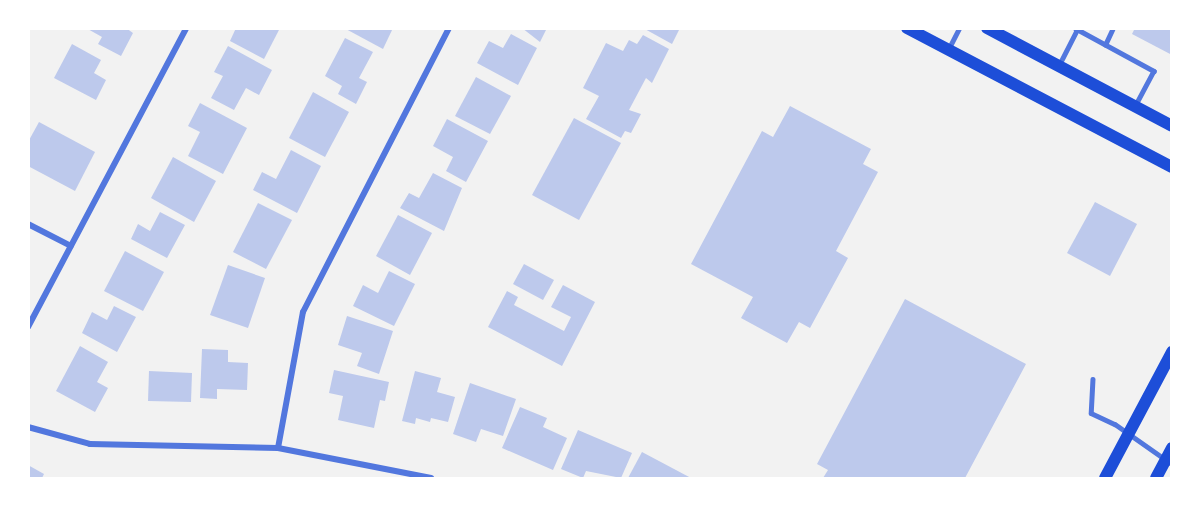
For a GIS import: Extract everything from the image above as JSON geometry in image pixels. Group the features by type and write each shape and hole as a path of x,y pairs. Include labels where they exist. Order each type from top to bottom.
{"main road":[{"path":"907,28 1172,167"},
{"path":"987,28 1171,124"},
{"path":"1105,478 1172,351"},
{"path":"1156,478 1170,457"}],"street":[{"path":"28,327 186,28"},
{"path":"278,448 303,312 449,28"},
{"path":"28,224 71,246"},
{"path":"28,427 90,444 278,448 431,478"}],"lane":[{"path":"948,50 959,28"},
{"path":"1105,45 1113,28"},
{"path":"1059,66 1076,29 1154,71 1135,107"},
{"path":"1093,379 1091,412 1170,457"}],"building":[{"path":"86,28 126,28 133,33 121,56 98,44 102,37"},
{"path":"236,28 280,28 264,59 230,41"},
{"path":"344,28 393,28 383,49"},
{"path":"522,28 547,28 540,42"},
{"path":"643,28 680,28 672,44"},
{"path":"1135,28 1172,28 1172,55 1132,34"},
{"path":"511,34 537,48 518,85 477,63 489,41 503,48"},
{"path":"643,35 669,49 652,83 646,78 629,110 641,114 631,133 625,131 621,138 586,119 599,96 583,88 606,43 623,51 629,40 637,44"},
{"path":"345,38 373,52 359,78 367,82 356,104 338,94 342,86 325,76"},
{"path":"72,44 101,60 94,73 106,80 96,100 54,78"},
{"path":"228,46 272,70 259,95 246,88 234,110 211,98 223,76 214,72"},
{"path":"476,77 511,96 490,134 455,116"},
{"path":"313,92 349,112 325,157 289,138"},
{"path":"200,103 247,128 223,174 188,156 200,132 188,126"},
{"path":"790,106 871,149 863,164 878,172 836,251 848,258 810,328 799,322 787,343 741,318 753,297 691,264 762,131 773,137"},
{"path":"574,118 621,143 579,220 532,195"},
{"path":"447,119 488,141 466,182 446,171 453,157 433,146"},
{"path":"39,122 95,152 75,191 28,166 28,142"},
{"path":"291,150 321,166 297,213 253,190 262,172 276,179"},
{"path":"173,157 216,181 194,222 151,198"},
{"path":"433,173 462,188 444,231 400,208 409,193 419,198"},
{"path":"1095,202 1137,224 1110,276 1067,253"},
{"path":"258,203 292,220 266,269 233,252"},
{"path":"160,212 185,225 167,258 131,239 138,224 150,231"},
{"path":"398,215 432,233 410,275 376,256"},
{"path":"125,251 164,272 143,311 104,291"},
{"path":"524,264 554,280 543,300 513,284"},
{"path":"228,265 265,278 248,328 210,315"},
{"path":"389,271 415,284 394,326 353,306 363,285 378,293"},
{"path":"563,285 595,302 562,366 488,327 507,291 518,297 514,305 564,331 571,317 551,307"},
{"path":"905,299 1026,364 965,478 823,478 828,470 817,464"},
{"path":"114,306 136,317 117,352 82,333 92,312 107,320"},
{"path":"347,316 393,331 379,374 357,366 362,353 338,345"},
{"path":"80,346 108,362 97,382 108,388 95,412 56,391"},
{"path":"202,349 228,350 228,362 248,363 247,390 217,389 217,399 200,398"},
{"path":"334,370 389,382 385,401 380,400 374,428 338,420 343,396 329,393"},
{"path":"149,371 192,373 191,402 148,401"},
{"path":"415,371 441,378 437,392 455,397 448,422 431,418 430,422 416,418 415,424 402,421"},
{"path":"470,383 516,399 503,436 481,429 476,442 453,434"},
{"path":"520,407 547,418 543,427 567,438 553,470 502,448"},
{"path":"578,430 632,453 621,478 586,471 583,478 561,469"},
{"path":"642,452 691,478 628,478"},
{"path":"28,465 44,474 42,478 28,478"}]}
